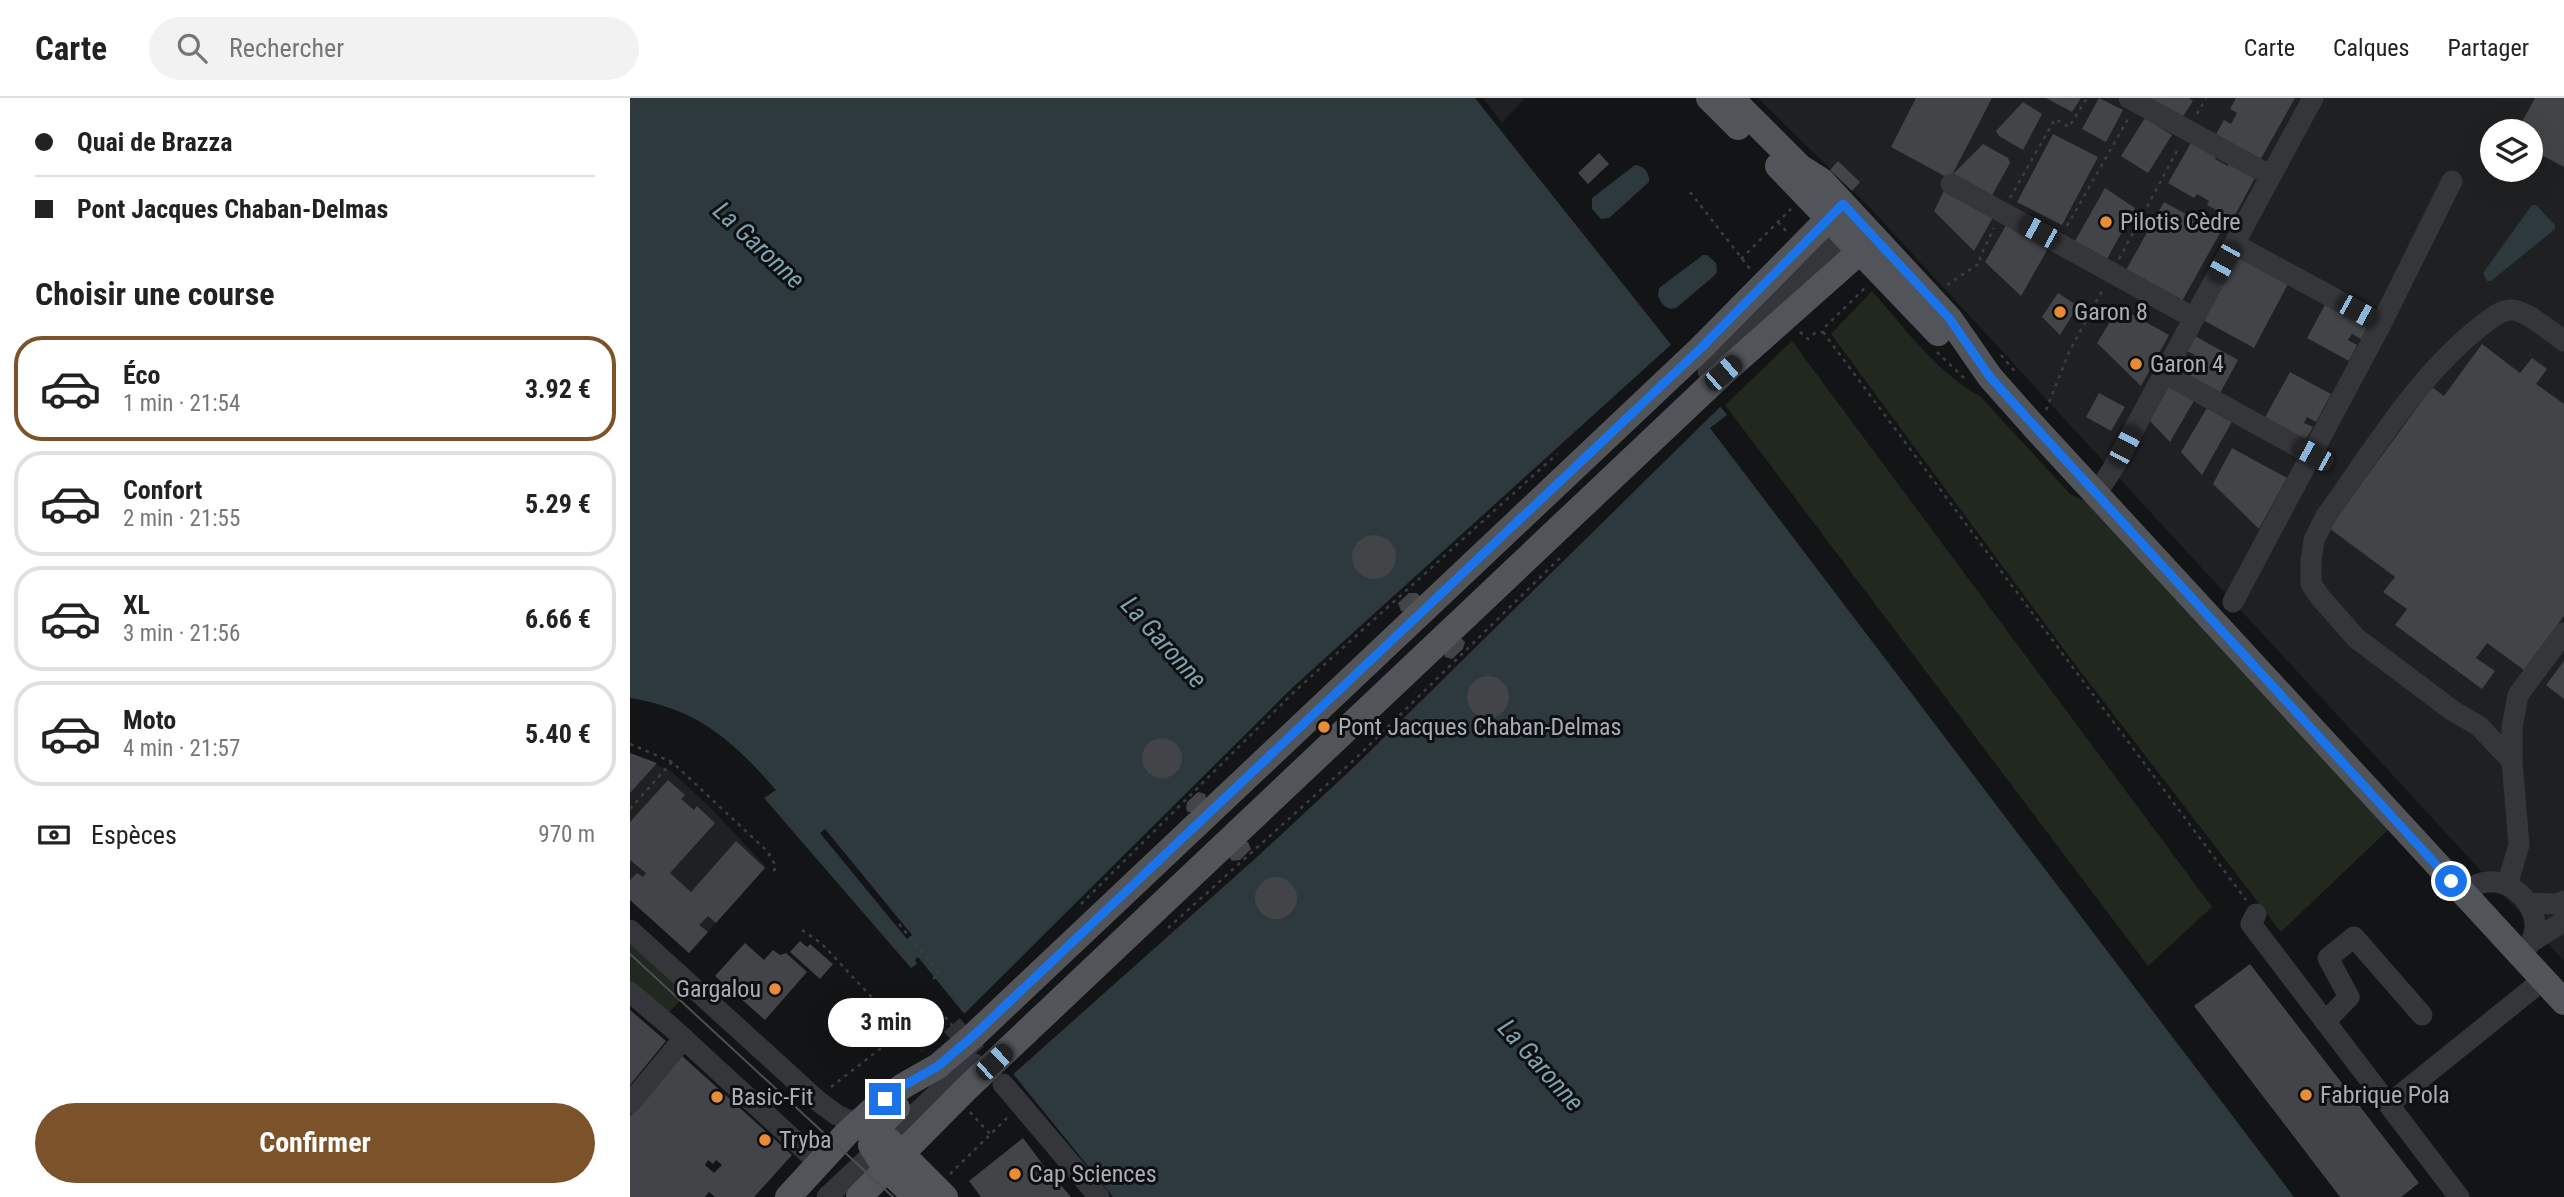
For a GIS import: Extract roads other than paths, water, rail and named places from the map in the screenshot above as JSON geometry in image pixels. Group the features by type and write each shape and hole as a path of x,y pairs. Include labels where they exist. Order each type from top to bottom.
{"main road":[{"path":"1709,98 1949,318 1990,377 2464,894 2525,948 2543,979 2564,1002"},
{"path":"1731,98 1800,167 1822,181 1852,228"},
{"path":"859,1190 880,1144 940,1078 981,1051 1852,228"},
{"path":"788,1197 819,1163 880,1144 1852,228"},
{"path":"880,1144 947,1186"},
{"path":"880,1144 916,1197"}],"street":[{"path":"1741,98 1822,181"},
{"path":"2096,494 2313,98"},
{"path":"2133,100 2271,176"},
{"path":"2233,602 2313,455 2452,181"},
{"path":"1951,184 2194,318"},
{"path":"1711,361 1852,228"},
{"path":"2234,244 2381,324"},
{"path":"2512,761 2479,726 2453,711 2356,638 2311,584 2311,561 2314,540 2326,516 2431,371 2466,337 2493,316 2509,310 2525,314 2564,341"},
{"path":"2164,373 2313,455"},
{"path":"2507,885 2519,845 2512,761 2512,728 2518,695 2564,633"},
{"path":"2464,894 2478,883 2487,882 2507,885 2522,895 2532,913 2525,948"},
{"path":"2528,903 2556,904 2564,901"},
{"path":"2256,914 2251,925 2459,1197"},
{"path":"2525,948 2564,921"},
{"path":"630,930 818,1101 880,1144"},
{"path":"2325,1021 2349,997 2328,958 2354,937 2422,1015"},
{"path":"2389,1104 2543,979"},
{"path":"630,992 684,1038 819,1163"},
{"path":"630,1103 684,1038"},
{"path":"981,1051 1020,1105 1098,1197"},
{"path":"827,1197 859,1190 859,1146 880,1144"}],"water":[{"name":"La Garonne","path":"630,98 1475,98 1727,415 1710,428 2294,1197 1113,1197 918,957 915,960 917,964 911,968 764,798 776,790 760,772 712,729 675,710 630,698"},
{"path":"1635,165 1646,170 1649,182 1609,218 1601,219 1592,209 1592,198"},
{"path":"2532,205 2536,205 2555,225 2555,229 2491,281 2487,281 2483,273"},
{"path":"1703,255 1716,263 1717,272 1676,308 1665,306 1658,296 1659,288"}],"tunnel":[{"path":"952,1025 976,1053"}],"tram line":[{"path":"630,954 893,1197"}],"place":[{"name":"Pilotis Cèdre","path":"2106,222"},
{"name":"Garon 8","path":"2060,312"},
{"name":"Garon 4","path":"2136,364"},
{"name":"Pont Jacques Chaban-Delmas","path":"1324,727"},
{"name":"Gargalou","path":"775,989"},
{"name":"Fabrique Pola","path":"2306,1095"},
{"name":"Basic-Fit","path":"717,1097"},
{"name":"Tryba","path":"765,1140"},
{"name":"Cap Sciences","path":"1015,1174"}]}
